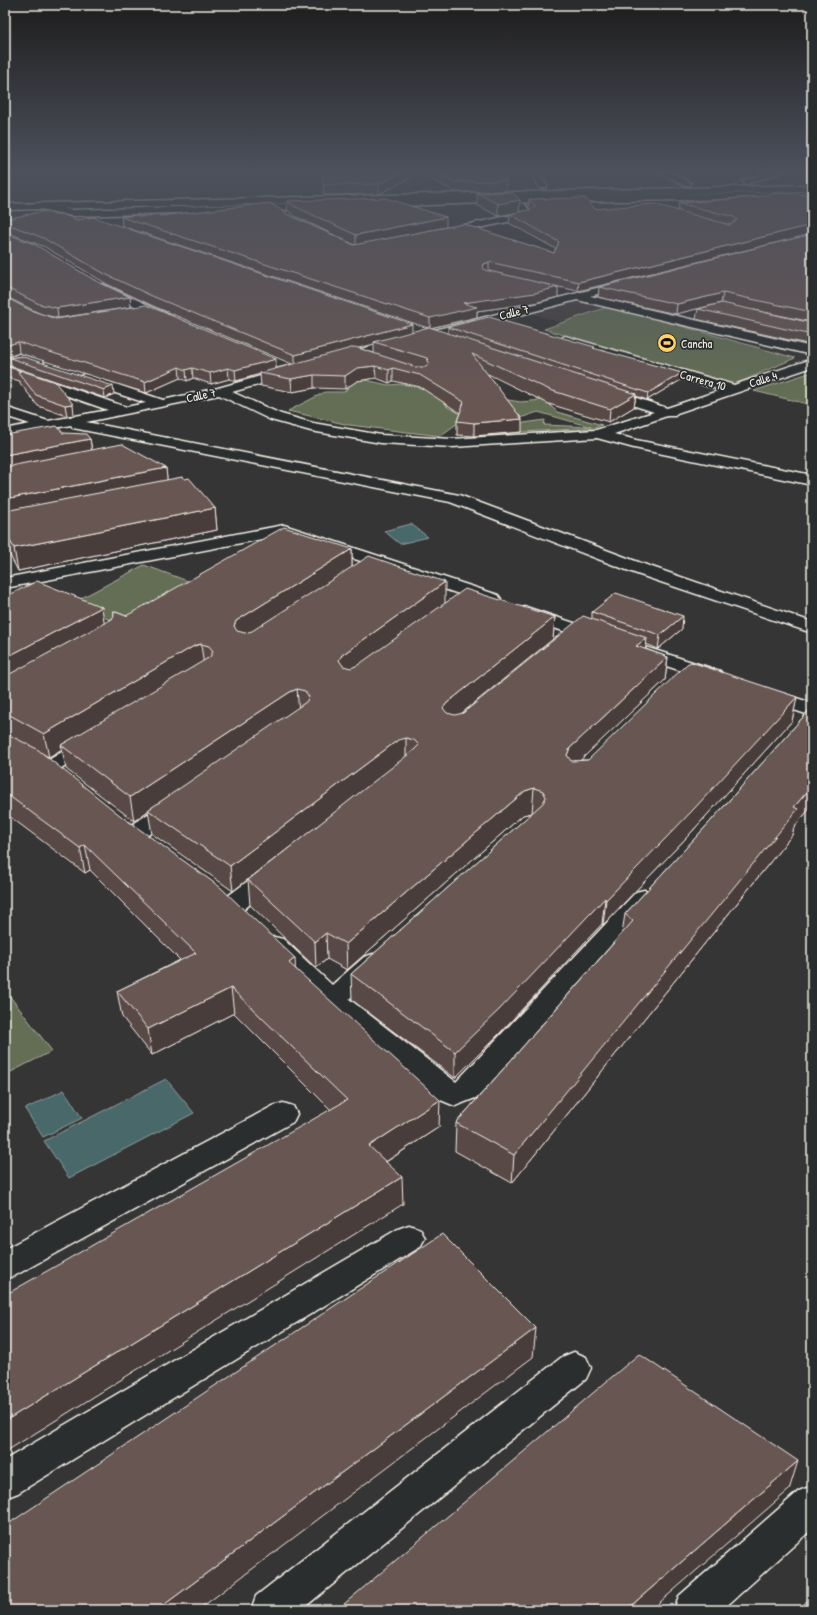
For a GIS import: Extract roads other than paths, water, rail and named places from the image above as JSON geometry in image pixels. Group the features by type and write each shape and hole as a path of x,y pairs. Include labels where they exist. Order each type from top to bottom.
{"main road":[{"name":"Calle 7","path":"325,362 489,318 636,281"},
{"path":"95,283 182,324"},
{"path":"555,291 812,351"},
{"path":"126,313 148,309"},
{"path":"674,320 701,312"},
{"path":"489,318 512,325"},
{"path":"414,329 451,341"},
{"name":"Carrera 10","path":"550,336 733,389"},
{"path":"356,354 378,361"},
{"path":"47,366 19,358 10,370 126,412"},
{"name":"Calle 4","path":"596,434 670,413 733,389 812,363"},
{"name":"Calle 7","path":"5,433 126,412 220,391 263,379 290,369"},
{"path":"69,373 162,404"},
{"path":"594,388 670,413"},
{"path":"220,391 276,417 311,427 381,439 452,443 596,434 634,444 812,480"},
{"path":"5,411 49,426"},
{"path":"67,423 454,498 643,570 812,628"},
{"path":"243,555 284,530"},
{"path":"5,583 284,530 474,593 726,680"},
{"path":"359,574 379,562"},
{"path":"456,607 474,593"},
{"path":"559,646 578,630"},
{"path":"674,684 691,667"},
{"path":"755,690 812,711 796,730"},
{"path":"48,769 102,736"},
{"path":"134,834 191,795"},
{"path":"289,861 240,912 332,1000 446,1090 455,1095 468,1089 660,882"},
{"path":"332,1000 391,948"},
{"path":"6,1261 283,1114"},
{"path":"5,1480 409,1238"},
{"path":"270,1610 574,1368"},
{"path":"692,1610 812,1504"}],"water":[{"path":"411,524 428,537 400,544 384,531"},
{"path":"166,1079 194,1113 69,1178 44,1141"},
{"path":"64,1090 82,1118 43,1137 25,1109"}],"place":[{"name":"Cancha","path":"667,343"}]}
